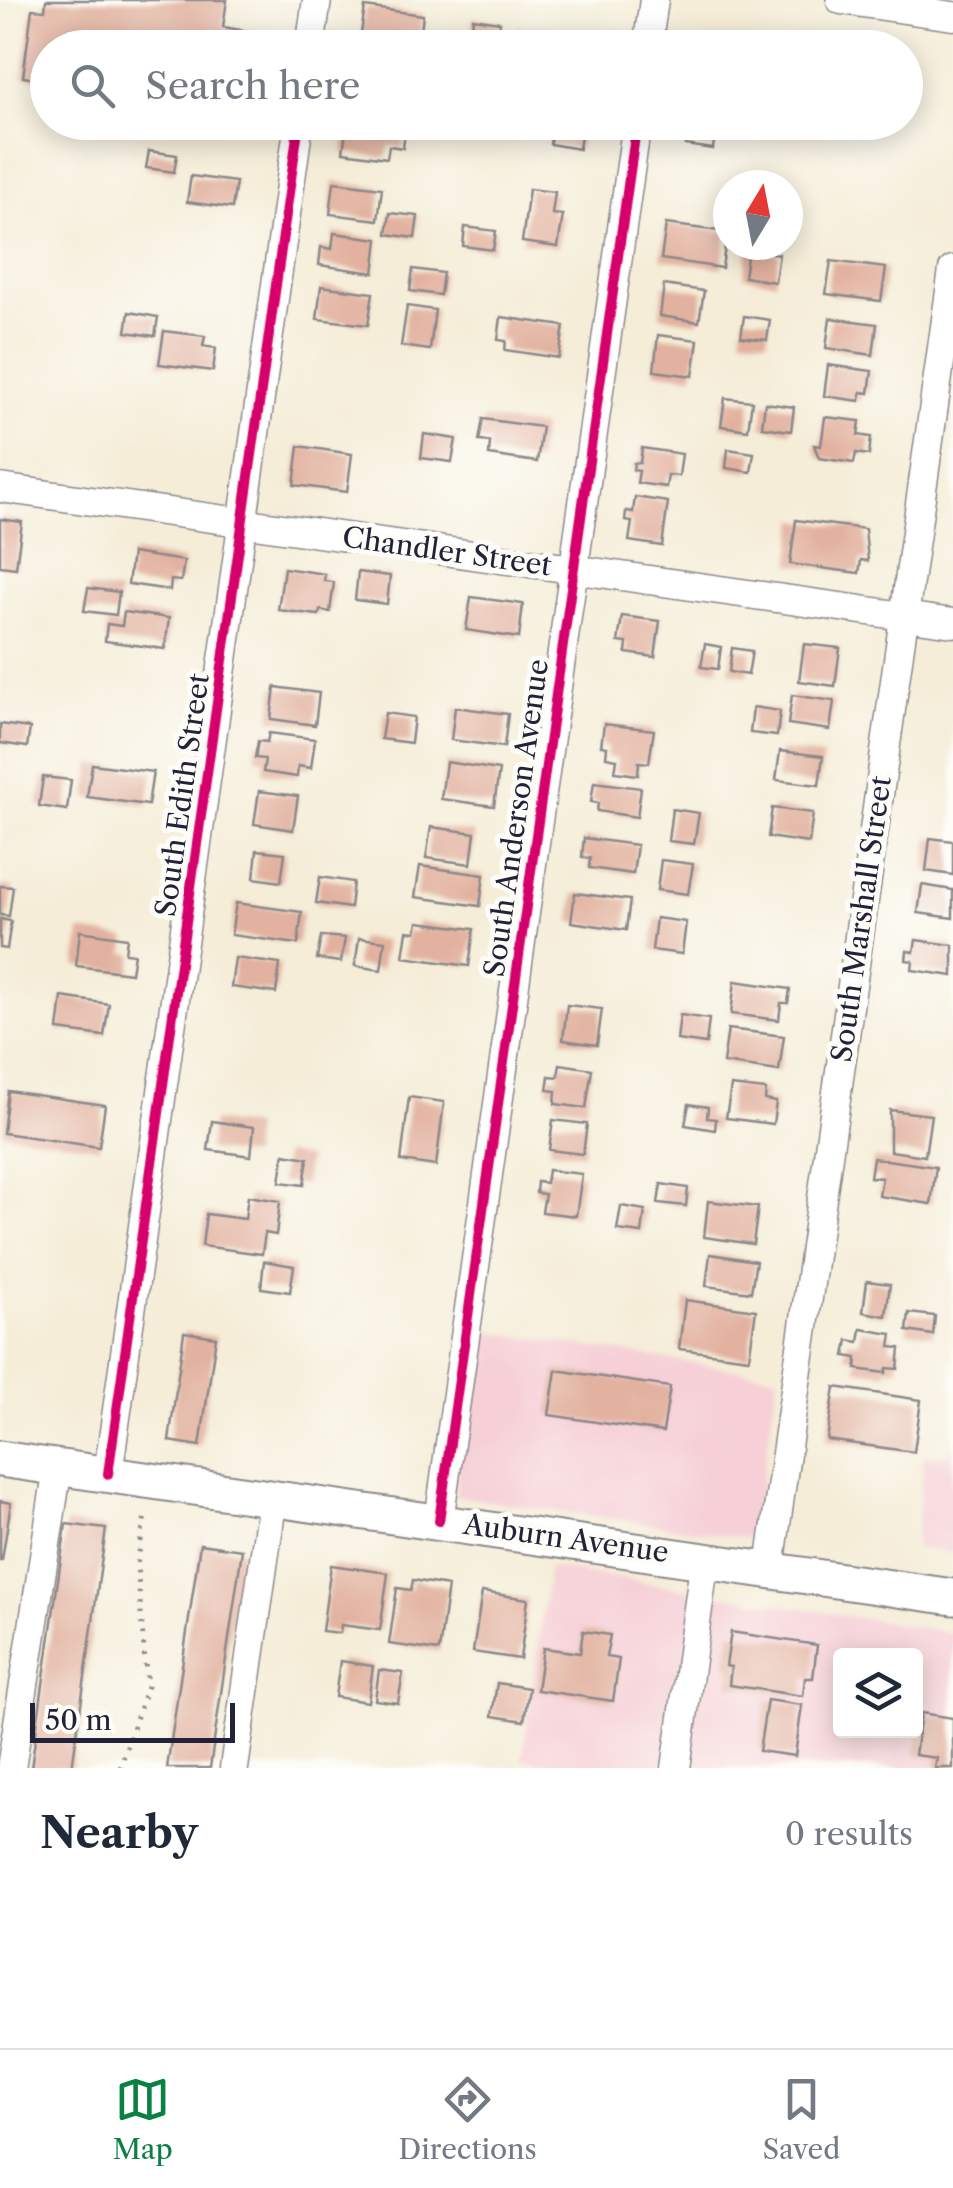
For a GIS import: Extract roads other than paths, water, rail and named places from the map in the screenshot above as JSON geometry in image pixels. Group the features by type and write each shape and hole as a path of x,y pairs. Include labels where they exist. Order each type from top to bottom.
{"main road":[{"name":"Auburn Avenue","path":"0,1459 705,1558 953,1597"}],"street":[{"path":"313,30 317,0"},
{"path":"650,30 654,0"},
{"path":"841,0 894,4 953,16"},
{"name":"South Edith Street","path":"108,1474 297,140"},
{"name":"South Anderson Avenue","path":"438,1520 634,140"},
{"name":"South Marshall Street","path":"770,1568 953,270"},
{"name":"Chandler Street","path":"0,488 953,623"},
{"path":"11,1768 58,1467"},
{"path":"234,1768 273,1497"},
{"path":"676,1768 705,1558"}]}
